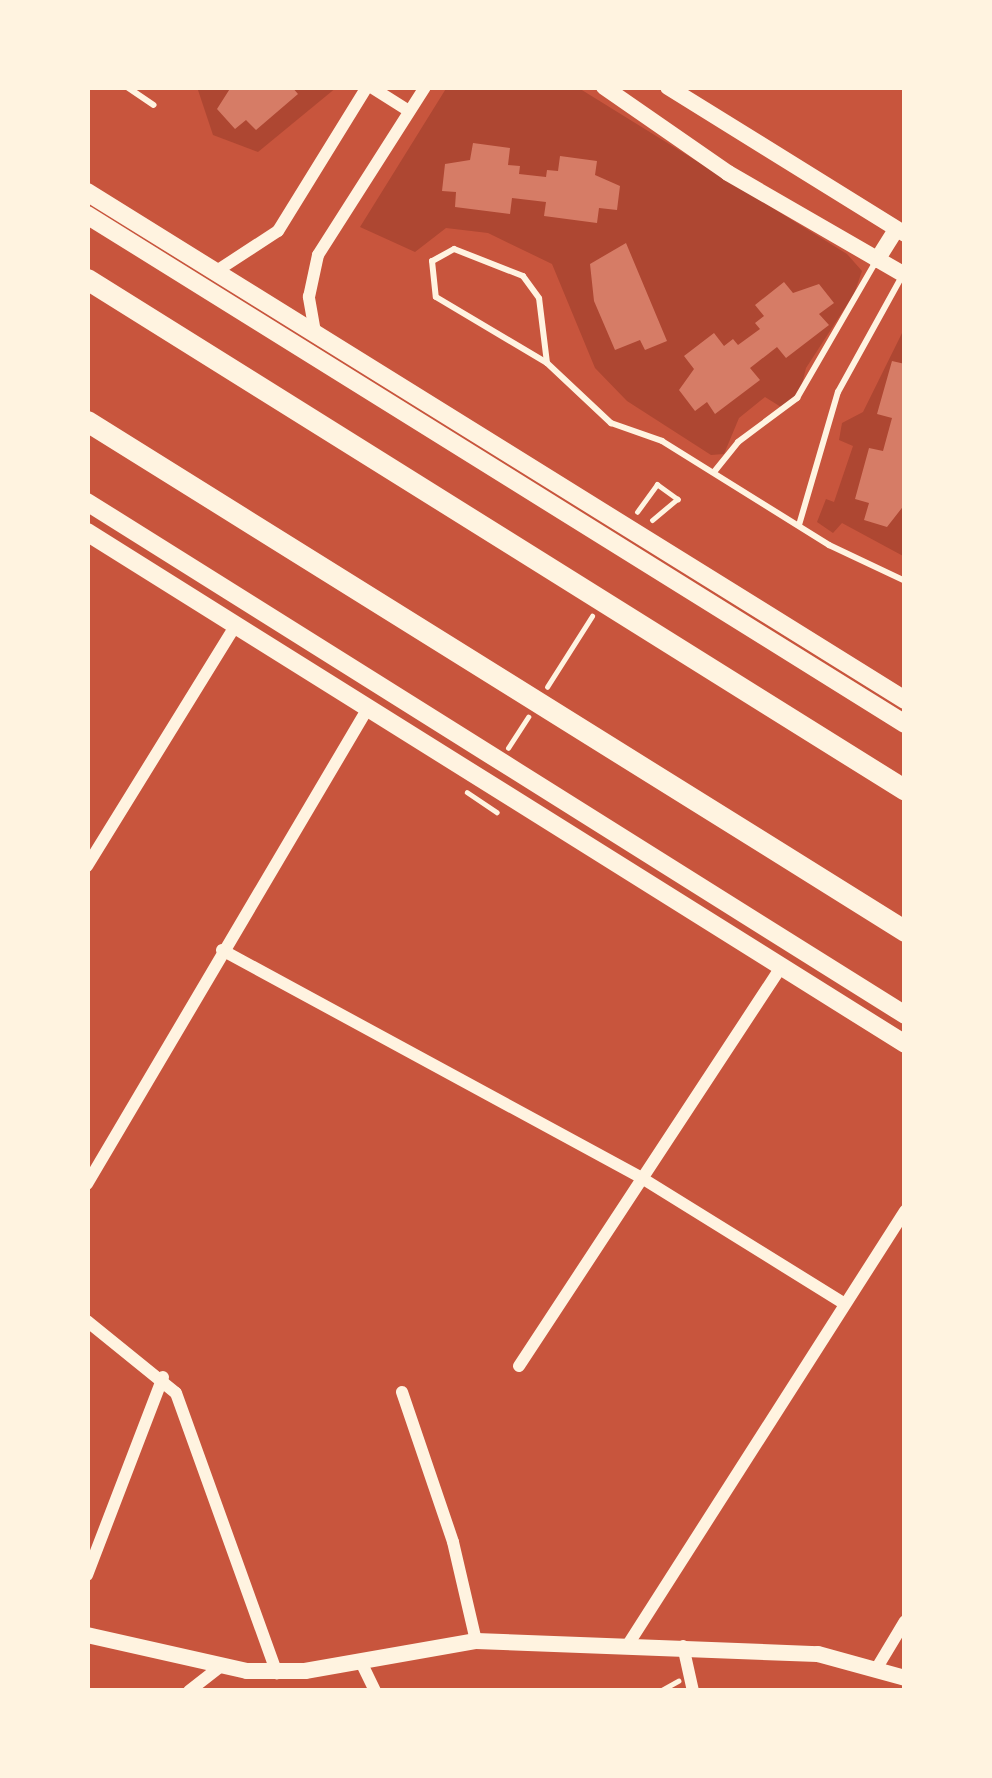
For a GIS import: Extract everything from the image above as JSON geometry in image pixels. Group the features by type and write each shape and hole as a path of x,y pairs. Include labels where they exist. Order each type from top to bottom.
{"highway":[{"path":"87,279 905,790"},
{"path":"87,421 905,931"}],"main road":[{"path":"87,192 905,700"},
{"path":"87,215 905,724"},
{"path":"87,502 905,1015"},
{"path":"87,532 905,1044"}],"street":[{"path":"215,272 278,231 369,87 410,111"},
{"path":"315,332 309,297 319,255 425,87"},
{"path":"604,87 728,173 904,273"},
{"path":"668,87 902,226 877,260"},
{"path":"90,856 236,625"},
{"path":"87,1184 368,708"},
{"path":"222,950 645,1180 845,1304"},
{"path":"519,1366 782,966"},
{"path":"629,1643 905,1210"},
{"path":"87,1321 163,1377 185,1412 277,1673"},
{"path":"87,1575 163,1377"},
{"path":"402,1392 476,1641"},
{"path":"878,1666 905,1621"},
{"path":"87,1635 218,1668 277,1673 476,1641 629,1643 838,1656 905,1678"},
{"path":"683,1646 693,1691"},
{"path":"360,1660 375,1691"},
{"path":"189,1691 218,1668"}],"lane":[{"path":"127,87 154,105"},
{"path":"547,363 538,298 524,276 454,249 432,261 436,297 547,363 611,423 714,472 799,525 905,580"},
{"path":"714,472 738,442 797,398 877,260"},
{"path":"799,525 838,392 904,273"}],"path":[{"path":"627,527 657,484 678,499 669,512 662,506 650,525"},
{"path":"541,697 601,601"},
{"path":"505,754 529,716"}],"shaded area":[{"path":"197,87 337,87 258,152 213,135"},
{"path":"447,87 577,87 847,254 862,271 854,294 806,368 799,396 781,407 765,397 739,418 724,454 711,455 627,401 595,368 552,264 488,233 446,228 415,252 360,227"},
{"path":"905,327 905,557 842,523 833,533 817,522 826,499 834,502 853,446 839,440 842,423 863,412"}],"building":[{"path":"231,87 292,87 298,94 256,130 246,120 235,129 217,109"},
{"path":"473,143 510,148 508,165 520,166 519,174 546,177 547,170 558,171 560,156 597,161 595,175 620,186 617,210 599,208 597,223 544,216 546,202 512,198 510,214 455,207 456,192 442,191 445,164 470,160"},
{"path":"626,243 667,341 645,350 640,340 615,350 594,301 590,264"},
{"path":"784,282 793,293 819,284 834,303 819,314 829,325 786,358 777,347 750,368 760,380 715,414 707,402 695,411 679,390 694,369 684,356 714,333 724,346 733,339 738,345 760,329 755,323 764,316 755,305"},
{"path":"892,361 905,364 905,504 887,527 864,520 869,503 855,499 869,448 883,451 892,418 877,414"}]}
